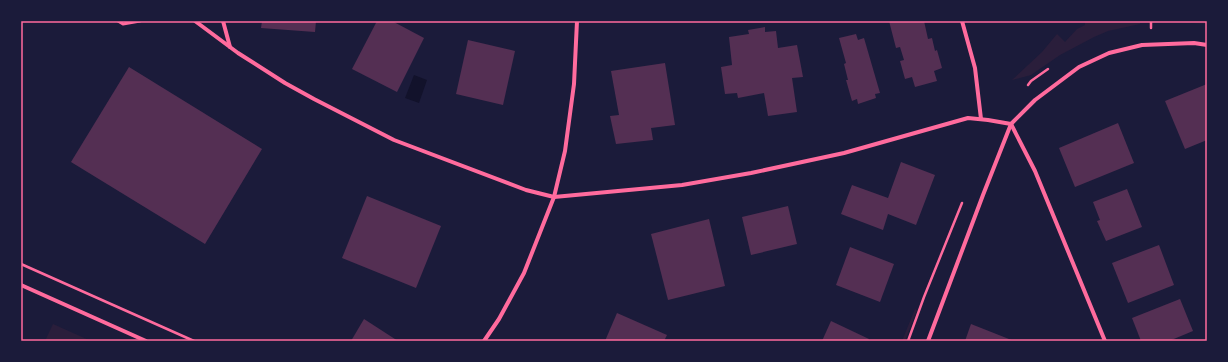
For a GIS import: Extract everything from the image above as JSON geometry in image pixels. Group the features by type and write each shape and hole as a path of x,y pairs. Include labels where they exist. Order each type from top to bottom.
{"street":[{"path":"195,21 231,48 285,83 314,100 394,140 526,190 554,198 682,185 751,173 844,153 968,118 1011,124"},
{"path":"223,21 231,48"},
{"path":"484,341 499,319 524,272 554,198 565,151 574,84 576,21"},
{"path":"962,21 975,68 981,119"},
{"path":"928,341 1011,124 1035,100 1079,67 1109,53 1142,45 1194,43 1207,45"},
{"path":"1011,124 1035,170 1105,341"},
{"path":"21,285 146,341"}],"lane":[{"path":"118,21 123,24 140,21"}],"path":[{"path":"1151,21 1151,28"},
{"path":"21,264 194,341"}],"shaded area":[{"path":"1085,21 1140,21 1140,24 1108,31 1094,37 1060,55 1031,75 1012,80 1042,52 1057,34 1065,42 1077,29 1085,25"},
{"path":"1207,21 1207,24 1160,22"},
{"path":"414,75 427,80 419,103 405,98"},
{"path":"915,309 917,310 905,341 902,341"},
{"path":"53,324 91,341 45,341"}],"building":[{"path":"262,21 316,21 315,32 261,28"},
{"path":"377,21 392,21 424,38 397,92 352,69"},
{"path":"889,21 924,21 928,39 932,38 935,51 937,50 942,68 934,71 937,81 915,87 912,77 905,79 900,61 904,60 900,47 896,48"},
{"path":"765,27 765,32 776,31 778,48 797,45 803,77 792,78 797,112 768,116 764,93 738,98 737,93 725,94 721,67 732,65 729,37 749,34 748,30"},
{"path":"856,34 858,40 864,38 880,93 875,94 876,98 858,104 857,99 852,101 846,80 848,80 844,64 846,63 839,38"},
{"path":"468,40 515,51 503,105 456,94"},
{"path":"665,63 675,125 651,128 653,140 616,144 610,116 619,115 611,71"},
{"path":"129,67 262,149 205,244 71,162"},
{"path":"1207,84 1207,140 1185,149 1165,101"},
{"path":"1118,123 1134,163 1075,187 1059,148"},
{"path":"901,162 935,175 916,225 888,214 883,230 841,214 852,185 888,198"},
{"path":"1127,189 1142,227 1106,241 1097,221 1100,220 1093,202"},
{"path":"367,196 441,226 416,288 342,258"},
{"path":"788,206 797,244 751,255 742,217"},
{"path":"709,219 725,286 668,300 651,234"},
{"path":"1159,245 1174,285 1128,303 1112,263"},
{"path":"850,247 894,264 880,302 836,285"},
{"path":"1180,299 1193,331 1169,341 1141,341 1132,318"},
{"path":"617,313 667,335 664,341 605,341"},
{"path":"364,319 398,341 351,341"},
{"path":"831,321 869,339 868,341 822,341"},
{"path":"971,324 1014,341 965,341"}]}
